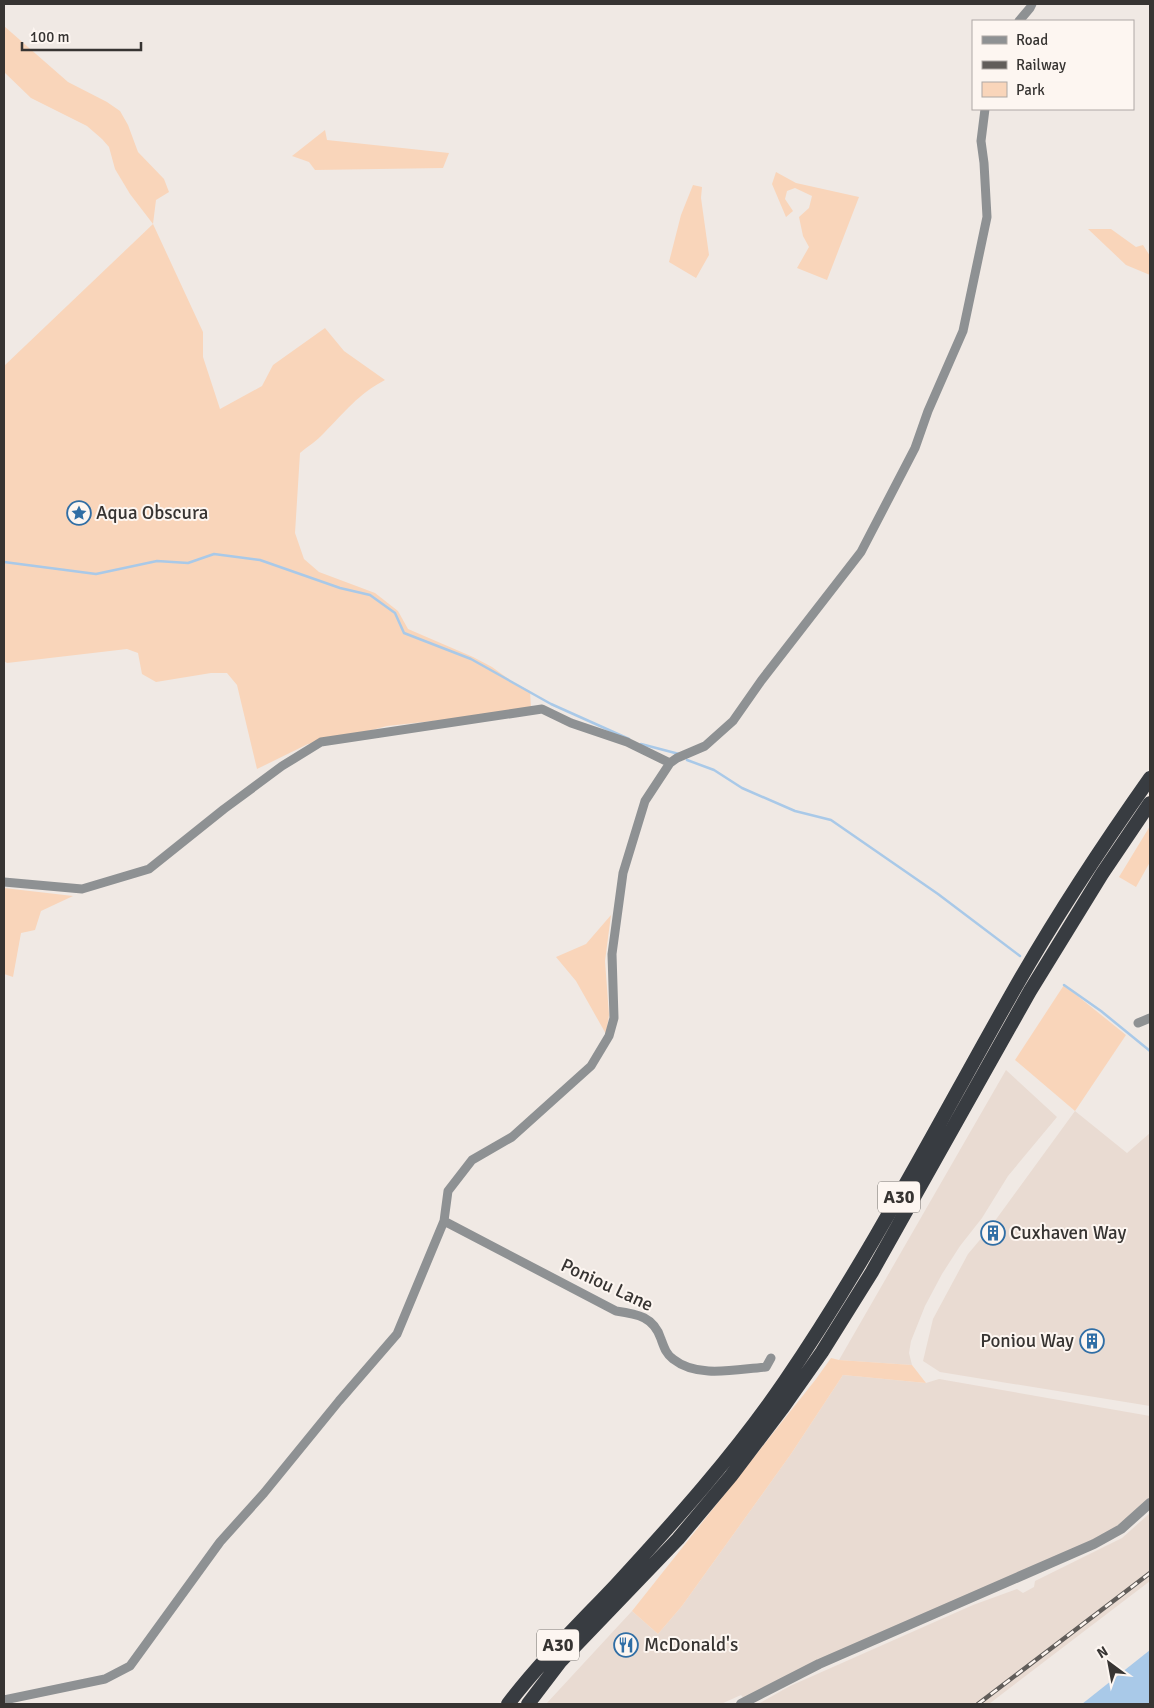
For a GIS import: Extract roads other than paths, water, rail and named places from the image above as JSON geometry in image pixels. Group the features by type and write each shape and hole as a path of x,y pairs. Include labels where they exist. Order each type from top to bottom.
{"highway":[{"name":"A30","path":"508,1704 540,1664 673,1523 725,1460 783,1384 847,1286 880,1231 1016,986 1058,915 1150,778"},
{"name":"A30","path":"528,1704 560,1662 678,1539 731,1476 822,1352 872,1272 1055,949 1102,874 1150,803"}],"street":[{"path":"1020,20 1032,4"},
{"path":"4,1700 105,1679 130,1666 220,1542 264,1493 339,1400 398,1334 444,1221 448,1191 472,1160 512,1137 591,1066 609,1036 614,1018 612,954 623,873 645,801 670,763 705,746 733,721 761,681 860,552 915,448 928,411 963,331 987,217 985,172 980,141 985,110"},
{"path":"4,882 82,889 149,868 282,766 321,742 329,740 542,709 571,723 627,742 670,763"},
{"path":"1138,1023 1150,1018"},
{"name":"Poniou Lane","path":"444,1221 616,1311 641,1315 658,1329 665,1350 672,1359 683,1365 703,1371 766,1367 772,1358"},
{"path":"741,1704 819,1664 1094,1544 1121,1529 1150,1503"}],"water":[{"path":"1150,1650 1150,1704 1082,1704"}],"waterway":[{"path":"4,562 96,574 157,561 188,563 214,554 260,560 340,588 370,595 395,613 404,633 471,659 551,704 629,739"},
{"path":"641,744 679,754"},
{"path":"687,760 714,770 742,788 795,811 831,820 938,894 1020,956"},
{"path":"1064,985 1101,1011 1150,1051"}],"railway":[{"path":"978,1704 1150,1573"}],"place":[{"name":"Aqua Obscura","path":"79,513"},
{"name":"Cuxhaven Way","path":"993,1233"},
{"name":"Poniou Way","path":"1092,1341"},
{"name":"McDonald's","path":"626,1645"}]}
